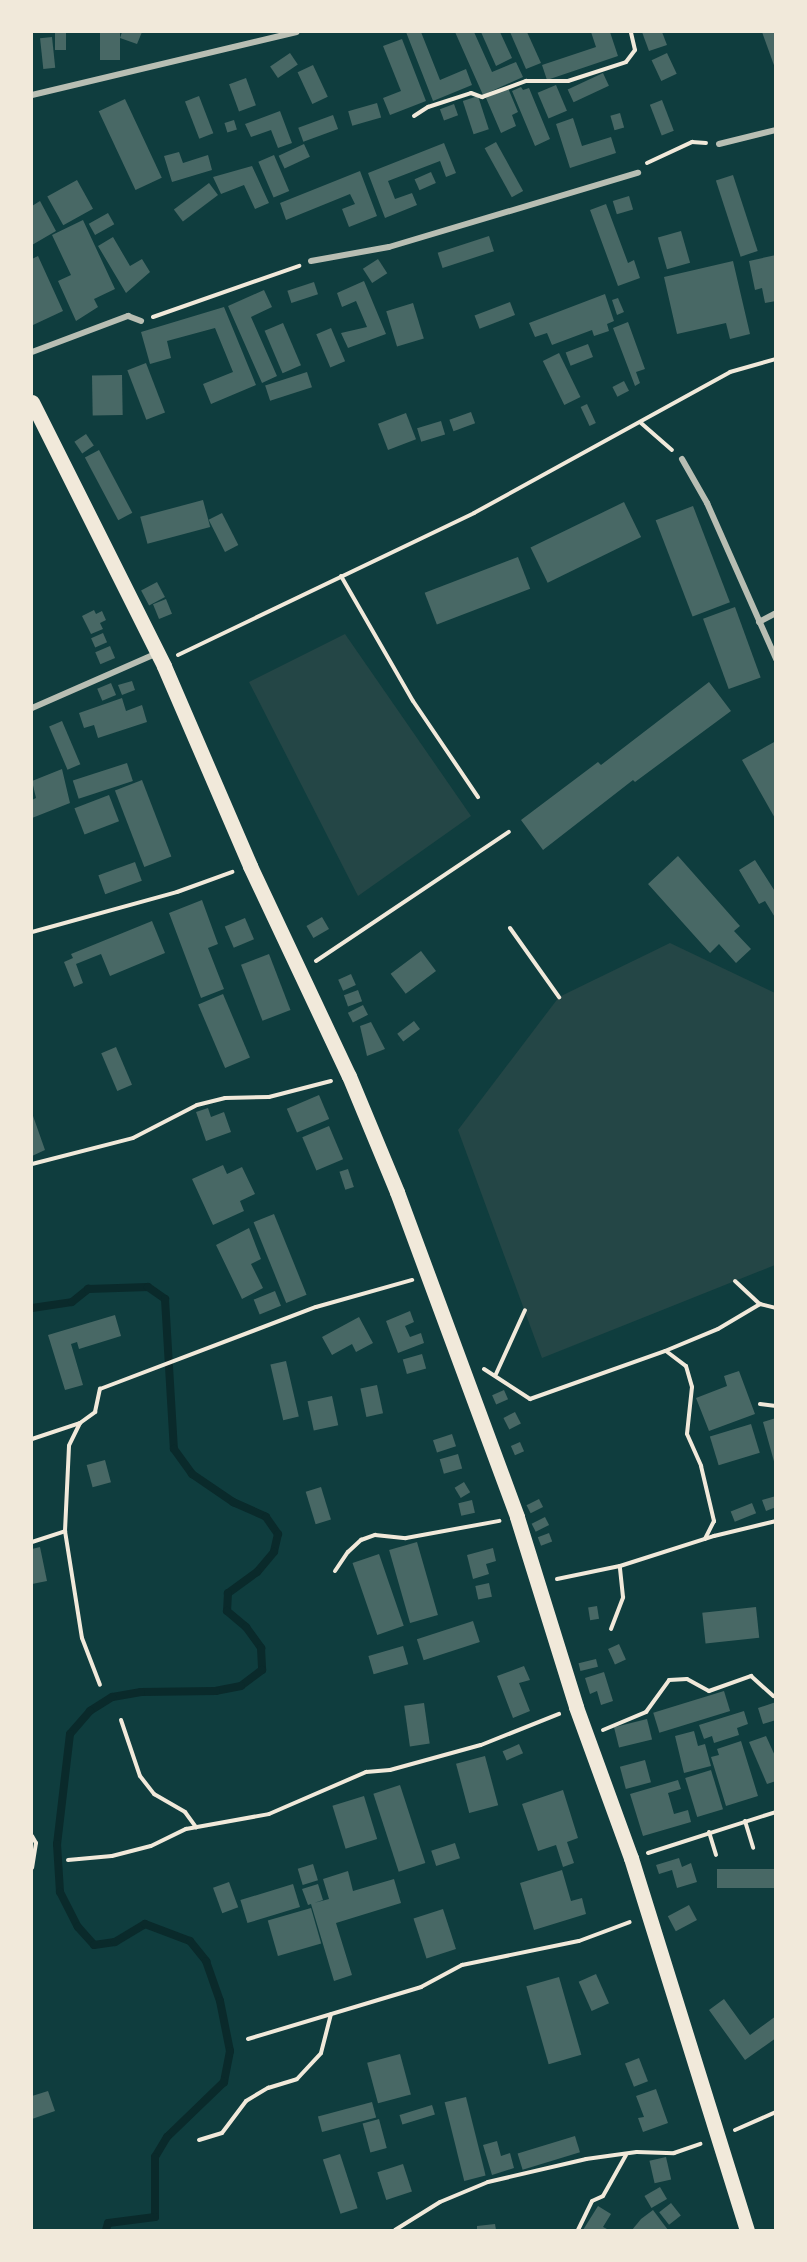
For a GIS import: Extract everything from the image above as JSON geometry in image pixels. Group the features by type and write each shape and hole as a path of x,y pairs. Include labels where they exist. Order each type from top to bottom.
{"main road":[{"path":"32,402 161,659 250,866 349,1076 517,1517 576,1707 631,1858 747,2230"}],"street":[{"path":"32,95 297,32"},
{"path":"719,144 776,130"},
{"path":"311,261 389,247 638,173"},
{"path":"32,352 128,316 141,321"},
{"path":"682,459 707,503 776,659"},
{"path":"759,622 776,613"},
{"path":"32,708 161,659"}],"path":[{"path":"414,116 429,107 471,93 482,97 526,81 568,81 626,62 635,50 631,32"},
{"path":"638,173 650,159 692,142 719,144"},
{"path":"141,321 311,261"},
{"path":"161,659 474,513 730,372 776,359"},
{"path":"641,423 682,459"},
{"path":"341,576 413,701 478,797"},
{"path":"300,971 509,832"},
{"path":"32,932 177,892 250,866"},
{"path":"510,928 560,997"},
{"path":"32,1164 133,1138 197,1105 225,1098 269,1097 349,1076"},
{"path":"32,1439 80,1423 94,1412 100,1389 316,1307 427,1276"},
{"path":"735,1281 760,1305 776,1308"},
{"path":"459,1364 477,1366 496,1374 530,1400 666,1351 718,1329 760,1305"},
{"path":"496,1374 525,1310"},
{"path":"666,1351 686,1366 692,1388 687,1434 700,1466 714,1521 705,1539"},
{"path":"760,1404 776,1406"},
{"path":"80,1423 69,1446 65,1531 82,1638 100,1685"},
{"path":"335,1570 348,1552 361,1540 375,1535 406,1538 517,1517"},
{"path":"538,1583 620,1566 705,1539 776,1521"},
{"path":"32,1542 65,1531"},
{"path":"611,1629 623,1597 620,1566"},
{"path":"588,1735 646,1712 669,1680 687,1679 709,1691 751,1676 773,1696"},
{"path":"68,1860 112,1856 152,1846 196,1827 268,1814 366,1772 390,1770 481,1745 576,1707"},
{"path":"122,1720 140,1776 154,1794 185,1812 196,1827"},
{"path":"631,1858 776,1812"},
{"path":"745,1821 753,1848"},
{"path":"709,1832 716,1855"},
{"path":"32,1836 36,1843 32,1868"},
{"path":"248,2040 421,1987 462,1965 579,1941 648,1916"},
{"path":"200,2140 222,2133 246,2101 268,2088 297,2079 321,2053 331,2014"},
{"path":"395,2230 440,2202 488,2182 565,2163 626,2154 674,2153 718,2138 776,2112"},
{"path":"578,2230 592,2201 603,2196 626,2154"}],"shaded area":[{"path":"345,634 471,816 358,896 249,682"},
{"path":"670,943 775,993 775,1265 542,1358 458,1130 559,997"}],"building":[{"path":"55,32 66,32 66,50 55,50"},
{"path":"100,32 120,32 120,60 100,60"},
{"path":"122,32 142,32 137,44 120,38"},
{"path":"406,32 421,32 440,80 466,69 472,85 433,101"},
{"path":"455,32 474,32 492,72 516,62 523,77 483,95"},
{"path":"481,32 500,32 512,58 496,66"},
{"path":"510,32 527,32 541,63 526,69"},
{"path":"591,32 610,32 618,56 547,80 542,65 596,47"},
{"path":"642,32 662,32 667,45 649,51"},
{"path":"762,32 776,32 776,68 775,68"},
{"path":"52,37 55,68 43,69 40,38"},
{"path":"402,39 426,101 390,115 383,98 401,91 383,46"},
{"path":"290,53 298,65 278,78 270,66"},
{"path":"667,53 677,74 661,81 652,60"},
{"path":"313,65 328,97 312,104 298,72"},
{"path":"603,73 609,86 574,102 568,89"},
{"path":"246,78 256,105 239,111 229,84"},
{"path":"556,85 567,111 549,119 538,93"},
{"path":"521,87 523,90 529,88 550,139 535,146 512,91"},
{"path":"508,88 518,112 512,115 516,126 501,133 486,98"},
{"path":"199,96 213,133 199,139 185,101"},
{"path":"478,96 489,129 474,134 463,101"},
{"path":"125,99 162,178 135,190 99,111"},
{"path":"662,100 674,131 662,135 650,105"},
{"path":"377,103 381,117 352,126 348,111"},
{"path":"454,104 458,115 444,120 440,109"},
{"path":"280,111 292,143 278,148 271,130 251,137 245,124"},
{"path":"620,113 624,127 615,130 610,116"},
{"path":"333,115 338,129 303,142 298,128"},
{"path":"573,118 582,146 611,137 616,153 570,168 556,124"},
{"path":"234,120 237,130 227,132 224,123"},
{"path":"496,142 523,191 512,197 485,148"},
{"path":"444,143 456,173 446,177 440,161 388,181 395,199 412,193 417,205 385,218 368,173"},
{"path":"304,144 310,157 285,169 279,156"},
{"path":"179,152 183,163 208,155 212,170 172,182 164,156"},
{"path":"274,155 289,191 274,198 258,162"},
{"path":"252,166 269,203 255,209 244,185 221,194 213,177"},
{"path":"360,171 377,216 349,227 342,209 355,204 350,194 286,220 280,203"},
{"path":"431,172 436,183 419,190 415,179"},
{"path":"733,175 758,251 741,257 716,181"},
{"path":"77,180 93,209 63,225 47,196"},
{"path":"209,183 218,195 183,221 174,209"},
{"path":"629,196 633,209 617,214 613,201"},
{"path":"40,201 56,231 32,245 32,206"},
{"path":"606,204 628,263 634,260 640,278 618,286 590,210"},
{"path":"108,213 114,224 95,235 89,224"},
{"path":"83,220 115,289 94,299 98,307 76,321 58,281 71,275 52,235"},
{"path":"681,231 690,263 667,269 658,238"},
{"path":"489,236 494,251 443,268 438,253"},
{"path":"113,237 130,266 142,259 150,272 126,293 98,246"},
{"path":"776,255 776,301 765,303 762,288 755,290 749,261"},
{"path":"38,256 63,311 33,325 32,259"},
{"path":"378,259 387,273 372,283 363,269"},
{"path":"733,261 750,334 730,339 726,323 677,334 664,277"},
{"path":"364,281 386,334 348,348 341,333 367,327 356,301 342,307 337,293"},
{"path":"314,282 318,294 291,303 287,291"},
{"path":"264,290 272,307 251,317 277,376 262,383 228,306"},
{"path":"605,294 614,321 607,324 609,331 594,336 592,330 552,345 547,333 535,337 529,323"},
{"path":"618,298 624,312 617,315 612,300"},
{"path":"510,302 515,315 480,329 475,316"},
{"path":"413,303 424,338 397,347 386,311"},
{"path":"224,307 256,385 211,404 203,384 233,372 215,328 167,341 171,358 150,364 141,332"},
{"path":"628,322 645,369 636,372 640,383 635,386 613,328"},
{"path":"283,323 301,365 283,373 265,331"},
{"path":"331,328 345,361 330,367 316,334"},
{"path":"588,344 593,357 571,366 566,353"},
{"path":"559,353 580,397 564,405 543,361"},
{"path":"146,363 165,412 146,420 127,370"},
{"path":"307,372 312,387 270,401 265,386"},
{"path":"122,375 123,415 93,416 92,376"},
{"path":"624,381 629,391 617,397 612,387"},
{"path":"587,404 596,423 590,426 581,407"},
{"path":"471,412 475,423 453,431 449,420"},
{"path":"406,413 416,439 388,450 378,424"},
{"path":"441,421 445,434 421,442 417,428"},
{"path":"86,434 94,446 82,453 74,442"},
{"path":"99,450 132,513 118,520 85,458"},
{"path":"203,500 210,527 147,544 140,517"},
{"path":"624,502 641,537 548,583 531,548"},
{"path":"693,506 730,602 693,616 656,520"},
{"path":"222,513 238,545 225,552 209,520"},
{"path":"518,557 530,589 437,625 425,593"},
{"path":"157,582 165,597 149,605 141,590"},
{"path":"166,599 172,614 159,619 153,604"},
{"path":"735,607 761,677 729,689 703,619"},
{"path":"94,610 96,614 102,611 106,620 100,623 103,629 91,634 82,616"},
{"path":"103,633 107,642 95,647 91,638"},
{"path":"110,646 115,658 100,664 95,652"},
{"path":"132,681 135,690 122,695 118,685"},
{"path":"709,682 731,711 635,782 633,780 543,850 521,820 598,762 601,765"},
{"path":"111,683 116,695 102,701 97,689"},
{"path":"122,698 126,711 142,705 147,722 98,738 94,725 84,728 79,713"},
{"path":"62,721 80,764 67,770 49,726"},
{"path":"776,741 776,820 742,760"},
{"path":"127,763 133,781 79,799 73,781"},
{"path":"62,769 70,803 32,818 32,800 36,798 32,781"},
{"path":"142,780 171,857 144,867 115,790"},
{"path":"109,795 119,821 84,834 74,808"},
{"path":"678,856 740,926 734,931 751,949 736,963 719,944 710,953 648,884"},
{"path":"755,860 776,893 776,919 765,901 759,904 739,870"},
{"path":"135,862 142,881 105,894 98,875"},
{"path":"202,900 218,944 208,948 224,989 201,998 169,913"},
{"path":"322,917 329,929 313,938 306,926"},
{"path":"245,918 254,939 234,948 225,927"},
{"path":"152,921 165,953 110,976 101,954 76,964 83,983 74,987 64,962 73,958 71,954"},
{"path":"421,951 436,971 406,994 391,974"},
{"path":"269,954 291,1010 262,1021 241,965"},
{"path":"351,974 356,985 343,991 338,980"},
{"path":"358,990 362,1001 348,1006 344,995"},
{"path":"223,994 250,1058 225,1068 198,1005"},
{"path":"363,1005 368,1015 353,1023 348,1013"},
{"path":"414,1021 420,1029 403,1042 397,1034"},
{"path":"371,1022 385,1049 367,1056 360,1026"},
{"path":"116,1047 132,1085 117,1091 101,1053"},
{"path":"319,1095 329,1119 297,1133 287,1109"},
{"path":"208,1108 211,1117 224,1112 231,1132 206,1141 196,1112"},
{"path":"32,1113 45,1150 32,1156"},
{"path":"329,1126 343,1159 316,1170 302,1137"},
{"path":"223,1165 227,1174 242,1167 255,1194 240,1201 244,1211 213,1225 192,1179"},
{"path":"348,1169 354,1187 345,1190 339,1172"},
{"path":"274,1214 307,1295 286,1303 254,1222"},
{"path":"249,1228 261,1259 251,1264 263,1288 242,1299 216,1245"},
{"path":"275,1291 281,1306 260,1314 254,1300"},
{"path":"410,1311 414,1322 405,1326 410,1337 421,1333 424,1343 398,1353 386,1321"},
{"path":"115,1315 121,1336 79,1349 77,1342 71,1344 83,1385 65,1390 48,1335"},
{"path":"359,1317 373,1343 356,1352 352,1344 332,1355 322,1337"},
{"path":"422,1354 426,1368 407,1374 403,1360"},
{"path":"286,1361 299,1417 283,1420 270,1365"},
{"path":"739,1371 755,1414 709,1431 696,1398 727,1386 724,1376"},
{"path":"377,1385 383,1413 366,1417 360,1389"},
{"path":"504,1390 508,1399 496,1404 492,1395"},
{"path":"332,1396 338,1425 314,1431 308,1401"},
{"path":"515,1412 521,1424 509,1429 503,1418"},
{"path":"776,1418 776,1465 775,1465 763,1422"},
{"path":"751,1424 760,1453 719,1465 710,1437"},
{"path":"452,1434 456,1446 437,1453 433,1440"},
{"path":"520,1442 524,1451 515,1455 511,1446"},
{"path":"458,1454 462,1468 444,1474 440,1459"},
{"path":"105,1460 111,1482 93,1487 87,1465"},
{"path":"464,1482 470,1492 461,1498 455,1488"},
{"path":"321,1487 331,1520 316,1524 306,1492"},
{"path":"776,1496 776,1507 766,1511 762,1500"},
{"path":"539,1499 543,1507 531,1513 527,1505"},
{"path":"472,1500 475,1513 461,1516 458,1503"},
{"path":"752,1503 756,1513 735,1522 731,1512"},
{"path":"545,1517 549,1525 536,1532 532,1524"},
{"path":"549,1533 552,1541 541,1546 538,1537"},
{"path":"417,1542 438,1615 410,1623 389,1550"},
{"path":"40,1547 47,1581 32,1584 32,1549"},
{"path":"493,1548 496,1561 486,1564 489,1574 473,1579 467,1555"},
{"path":"379,1554 404,1626 377,1635 353,1563"},
{"path":"489,1583 492,1597 478,1600 475,1586"},
{"path":"597,1606 599,1619 590,1620 588,1607"},
{"path":"756,1607 759,1638 706,1643 702,1613"},
{"path":"473,1621 480,1642 424,1660 417,1639"},
{"path":"619,1644 626,1660 615,1664 608,1649"},
{"path":"403,1646 408,1664 374,1674 368,1656"},
{"path":"596,1659 598,1667 580,1671 579,1663"},
{"path":"524,1666 530,1680 519,1683 530,1711 513,1718 497,1676"},
{"path":"604,1672 613,1701 601,1705 597,1691 590,1694 585,1678"},
{"path":"724,1691 730,1711 659,1733 653,1713"},
{"path":"776,1702 776,1720 763,1724 758,1708"},
{"path":"424,1703 430,1744 410,1746 404,1706"},
{"path":"744,1711 748,1724 737,1728 739,1735 714,1743 712,1736 704,1739 699,1725"},
{"path":"647,1719 652,1739 619,1748 614,1727"},
{"path":"694,1731 698,1746 705,1744 711,1766 684,1773 675,1736"},
{"path":"766,1736 776,1758 776,1781 767,1784 749,1742"},
{"path":"741,1741 758,1796 726,1806 711,1757 719,1755 717,1749"},
{"path":"519,1744 523,1753 507,1760 503,1751"},
{"path":"485,1756 498,1805 469,1813 456,1764"},
{"path":"645,1760 651,1782 626,1789 620,1767"},
{"path":"711,1770 723,1809 697,1817 685,1778"},
{"path":"678,1780 681,1789 668,1793 674,1814 688,1810 691,1822 643,1836 630,1794"},
{"path":"400,1785 425,1863 399,1872 373,1794"},
{"path":"563,1790 578,1838 567,1842 574,1863 563,1867 556,1845 538,1851 522,1804"},
{"path":"364,1796 377,1839 346,1849 332,1806"},
{"path":"455,1843 460,1858 436,1866 431,1851"},
{"path":"679,1858 682,1867 691,1863 697,1882 677,1888 672,1870 659,1874 656,1865"},
{"path":"313,1864 318,1880 303,1885 298,1869"},
{"path":"717,1869 776,1869 776,1888 717,1888"},
{"path":"562,1870 571,1901 582,1898 586,1914 534,1930 520,1883"},
{"path":"348,1871 353,1891 394,1879 401,1903 336,1923 352,1975 334,1981 311,1904 308,1905 302,1889 318,1884 323,1900 314,1903 329,1899 323,1879"},
{"path":"229,1882 238,1907 222,1913 213,1888"},
{"path":"293,1884 300,1907 247,1923 240,1900"},
{"path":"689,1905 697,1920 676,1931 668,1916"},
{"path":"311,1908 321,1944 278,1956 268,1920"},
{"path":"443,1909 456,1949 426,1959 414,1919"},
{"path":"596,1974 609,2003 592,2011 579,1982"},
{"path":"559,1977 581,2055 549,2064 526,1986"},
{"path":"724,1999 750,2035 776,2016 776,2038 745,2060 709,2010"},
{"path":"400,2054 411,2095 378,2103 367,2063"},
{"path":"639,2058 648,2081 634,2087 625,2063"},
{"path":"656,2089 668,2123 643,2132 638,2118 644,2117 636,2096"},
{"path":"48,2091 55,2111 32,2119 32,2096"},
{"path":"466,2097 486,2176 464,2181 445,2102"},
{"path":"372,2102 376,2117 322,2132 318,2116"},
{"path":"432,2105 435,2115 402,2125 399,2115"},
{"path":"379,2119 387,2148 370,2152 363,2123"},
{"path":"575,2136 580,2152 523,2170 518,2154"},
{"path":"497,2141 501,2156 510,2153 514,2168 492,2175 483,2145"},
{"path":"340,2154 358,2208 340,2214 323,2160"},
{"path":"666,2157 671,2179 655,2183 649,2161"},
{"path":"403,2164 412,2192 386,2200 377,2172"},
{"path":"660,2187 667,2199 651,2208 644,2196"},
{"path":"671,2203 681,2216 669,2225 659,2212"},
{"path":"598,2206 611,2214 603,2227 609,2230 583,2230"},
{"path":"653,2210 668,2230 632,2230 641,2219"},
{"path":"495,2224 496,2230 477,2230 477,2226"}],"waterway":[{"path":"32,1308 72,1302 88,1289 148,1287 165,1299 174,1449 192,1474 233,1502 266,1517 278,1534 274,1552 257,1572 228,1593 227,1611 246,1627 261,1648 262,1670 241,1686 216,1691 141,1692 112,1697 90,1711 70,1734 57,1844 60,1892 78,1927 94,1945 115,1942 145,1924 190,1941 206,1961 220,2001 230,2051 224,2082 167,2137 155,2157 155,2217 108,2223 106,2230"}]}
